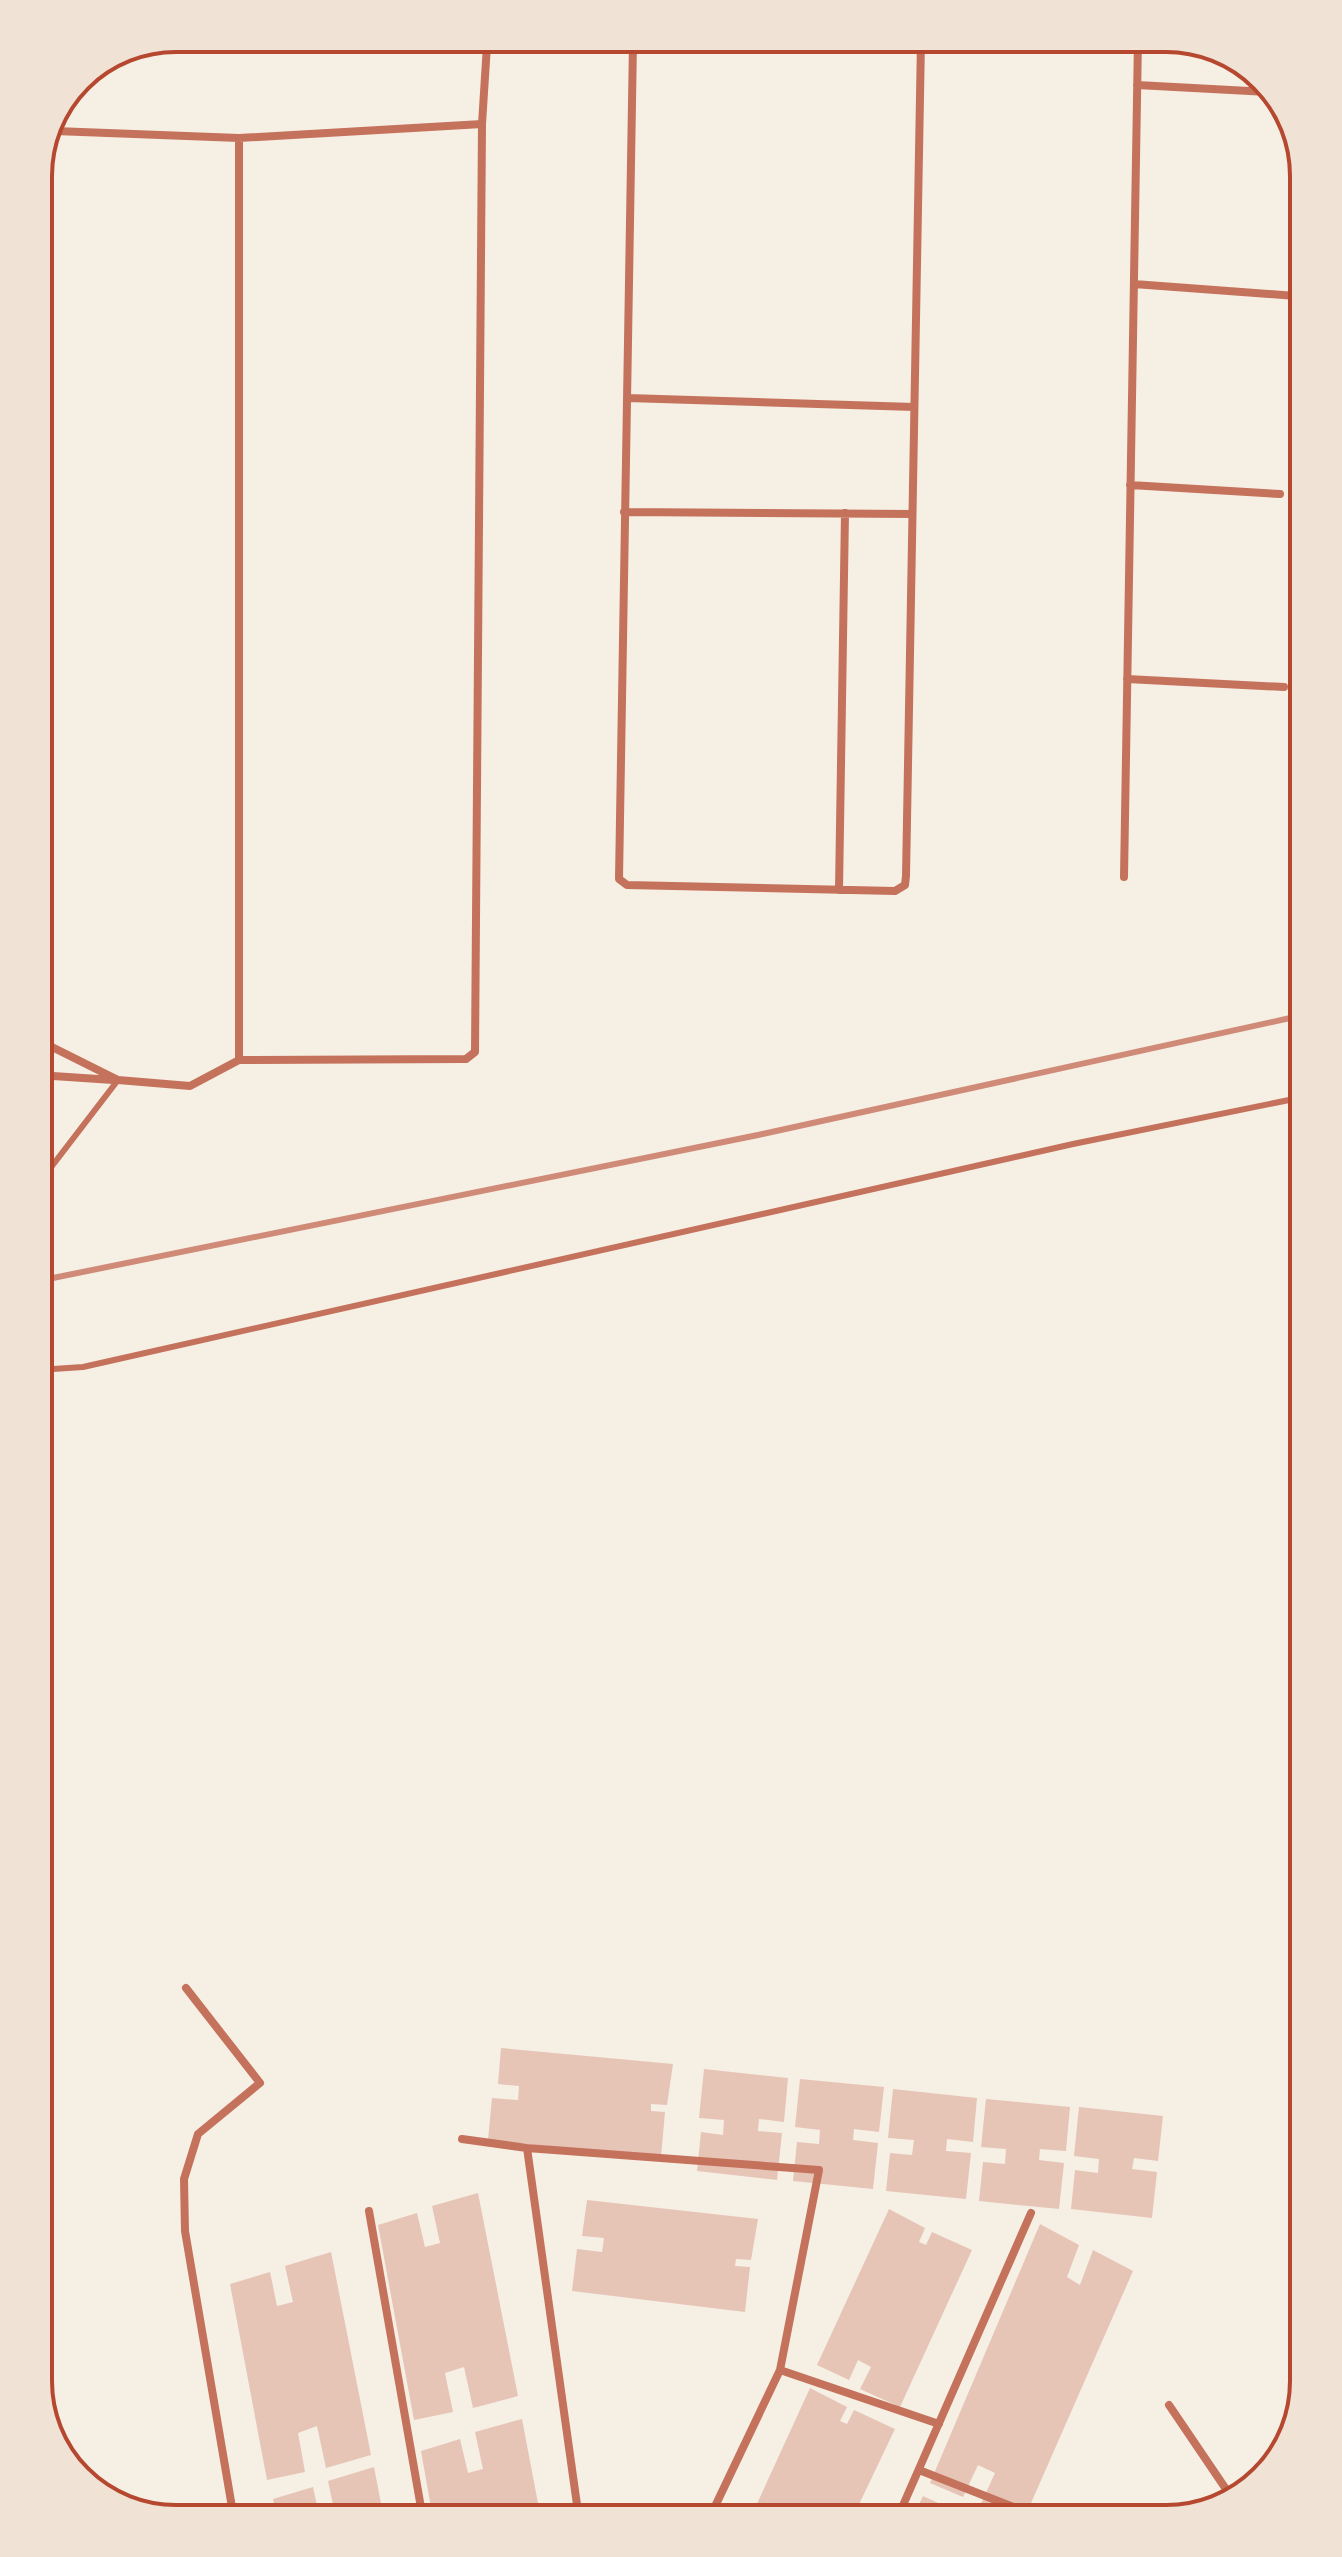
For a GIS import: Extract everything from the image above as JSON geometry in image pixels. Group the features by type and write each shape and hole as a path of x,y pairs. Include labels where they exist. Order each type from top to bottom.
{"street":[{"path":"52,1076 190,1086 239,1060 466,1059 475,1052 482,124 487,52"},
{"path":"633,52 619,879 627,885 895,891 905,885 921,52"},
{"path":"1124,877 1138,52"},
{"path":"1137,85 1257,91"},
{"path":"60,131 239,138 482,124"},
{"path":"239,138 239,1060"},
{"path":"1134,284 1290,296"},
{"path":"628,398 914,407"},
{"path":"1130,485 1280,494"},
{"path":"624,512 912,514"},
{"path":"839,890 845,513"},
{"path":"1127,679 1284,687"},
{"path":"52,1047 118,1080"},
{"path":"186,1988 260,2083 198,2134 184,2179 185,2231 232,2505"},
{"path":"462,2139 527,2148 819,2170 780,2370 716,2505"},
{"path":"527,2148 577,2505"},
{"path":"369,2211 421,2505"},
{"path":"903,2505 1031,2213"},
{"path":"780,2370 939,2424"},
{"path":"1169,2405 1226,2489"},
{"path":"919,2470 1008,2505"}],"lane":[{"path":"52,1166 118,1080"},
{"path":"52,1369 83,1367 1073,1144 1290,1100"}],"building":[{"path":"501,2048 673,2064 667,2105 651,2104 651,2111 665,2112 661,2157 488,2140 492,2098 518,2100 519,2086 498,2084"},
{"path":"704,2069 788,2078 784,2122 759,2119 758,2131 782,2133 777,2180 697,2171 701,2132 723,2135 724,2120 699,2118"},
{"path":"800,2079 884,2087 879,2132 854,2129 853,2140 878,2143 873,2189 793,2181 797,2142 819,2144 820,2130 795,2127"},
{"path":"893,2089 977,2098 973,2142 947,2139 946,2151 971,2153 966,2199 886,2191 890,2153 912,2155 914,2140 888,2138"},
{"path":"986,2099 1070,2107 1066,2151 1040,2149 1039,2160 1064,2163 1059,2209 979,2201 983,2162 1005,2164 1006,2149 981,2147"},
{"path":"1079,2107 1163,2116 1158,2161 1134,2158 1132,2169 1157,2172 1152,2218 1071,2209 1075,2170 1098,2173 1099,2159 1074,2156"},
{"path":"478,2193 518,2396 473,2408 464,2367 445,2373 453,2412 414,2420 378,2225 417,2213 425,2247 440,2243 432,2206"},
{"path":"587,2200 758,2219 751,2260 736,2259 735,2266 750,2267 745,2312 572,2291 577,2249 602,2252 604,2238 582,2236"},
{"path":"889,2209 925,2228 919,2242 926,2245 932,2232 972,2250 900,2407 860,2389 871,2367 858,2360 849,2380 817,2365"},
{"path":"1040,2224 1079,2245 1067,2277 1080,2285 1093,2250 1133,2271 1030,2505 980,2505 995,2473 978,2465 963,2497 930,2483"},
{"path":"331,2252 371,2455 326,2468 317,2426 298,2433 305,2472 267,2480 230,2284 270,2272 277,2306 293,2302 285,2266"},
{"path":"810,2388 847,2407 840,2421 847,2424 854,2410 895,2429 859,2505 756,2505"},
{"path":"522,2419 538,2505 431,2505 421,2451 460,2439 468,2473 483,2469 475,2432"},
{"path":"374,2467 381,2505 333,2505 328,2481"},
{"path":"313,2487 317,2505 274,2505 273,2499"},
{"path":"923,2496 942,2505 919,2505"}],"railway":[{"path":"52,1278 758,1135 1290,1018"}]}
